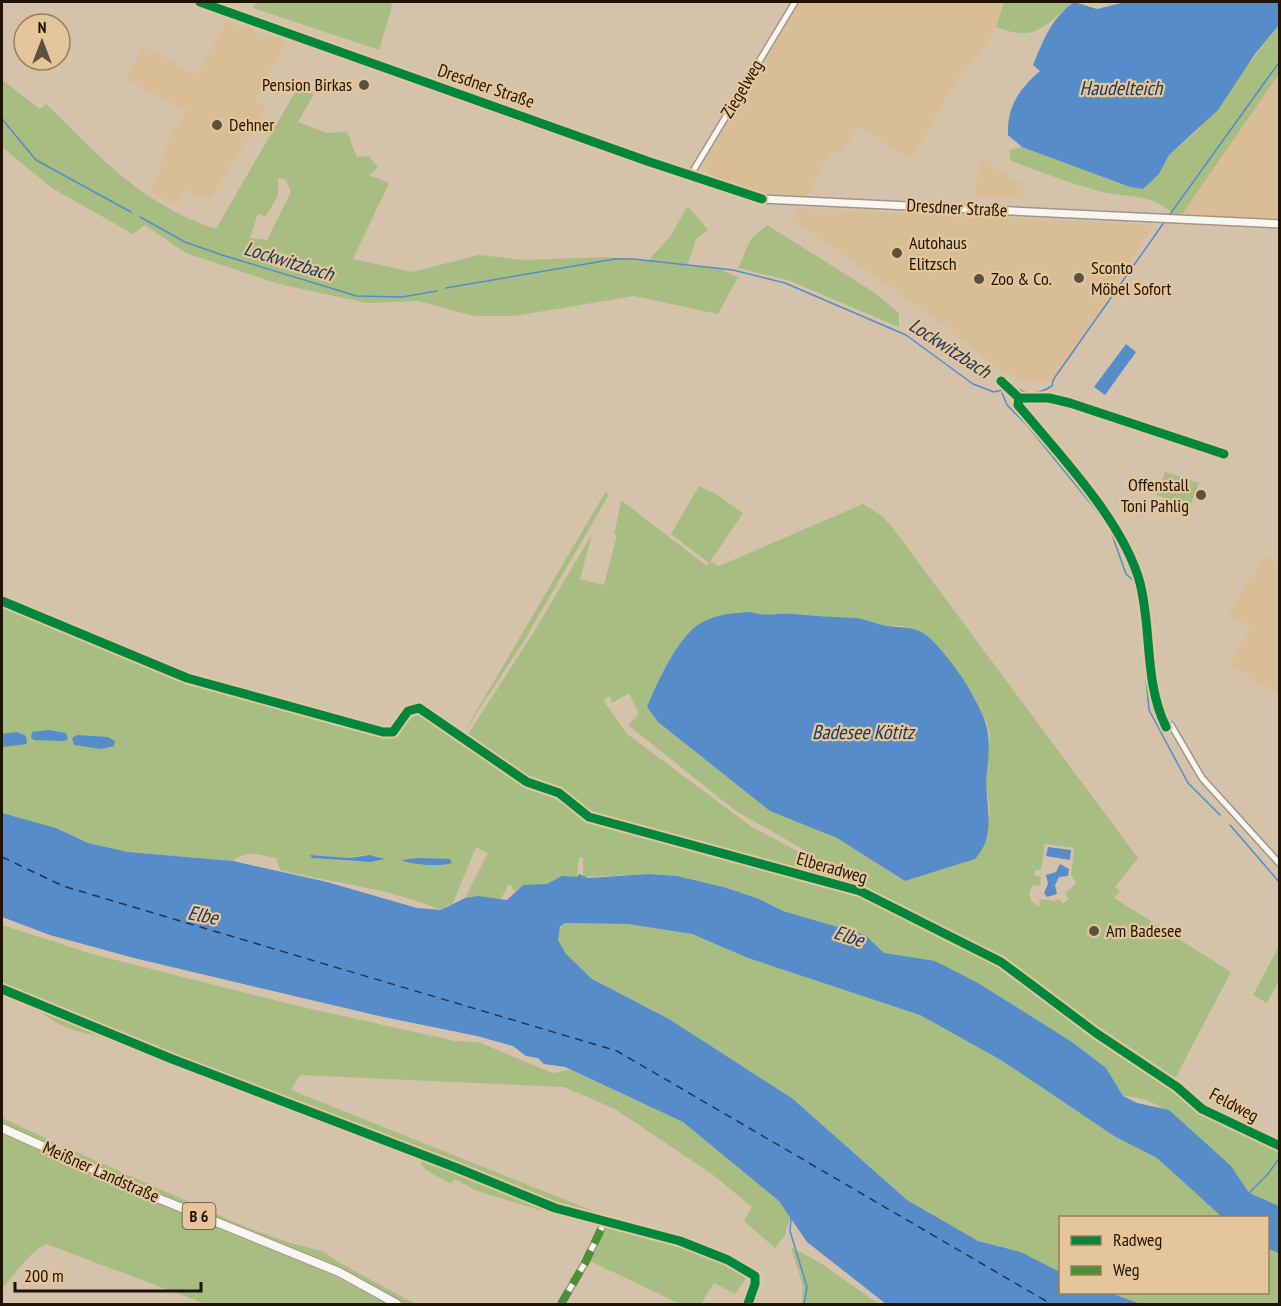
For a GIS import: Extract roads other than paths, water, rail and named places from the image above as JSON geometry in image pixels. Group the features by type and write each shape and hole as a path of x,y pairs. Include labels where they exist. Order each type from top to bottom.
{"main road":[{"name":"Dresdner Straße","path":"200,2 690,177 762,199 1280,224"},
{"name":"Meißner Landstraße","path":"2,1128 169,1203 339,1272 396,1305"}],"street":[{"name":"Ziegelweg","path":"690,177 795,2"},
{"path":"1171,725 1195,770 1280,864"},
{"name":"Feldweg","path":"1177,1088 1218,1119 1280,1146"},
{"path":"561,1305 605,1221"},
{"path":"748,1305 755,1284 755,1276"}],"water":[{"name":"Haudelteich","path":"1074,2 1097,9 1125,2 1279,2 1279,25 1255,54 1218,110 1169,155 1159,174 1143,189 1130,187 1022,147 1008,135 1012,107 1016,99 1040,71 1033,65 1045,38 1059,15"},
{"path":"1126,344 1136,352 1105,395 1094,387"},
{"name":"Badesee Kötitz","path":"751,612 860,619 917,630 936,645 967,685 983,717 988,735 986,782 988,828 982,849 975,859 905,881 837,838 770,811 658,722 647,707 669,661 684,638 692,629 713,618"},
{"path":"49,730 66,733 68,739 64,741 34,740 31,737 32,732"},
{"path":"17,732 26,736 27,744 2,747 2,734"},
{"path":"77,735 108,737 115,741 114,746 101,749 74,745 72,738"},
{"name":"Elbe","path":"2,813 56,828 88,843 128,852 233,861 327,882 417,908 441,910 465,898 478,896 507,900 523,885 547,884 562,876 577,877 579,874 588,878 649,874 677,876 727,888 759,899 783,911 865,935 884,953 935,961 978,983 1072,1042 1106,1068 1123,1096 1137,1103 1169,1110 1231,1166 1249,1193 1279,1206 1279,1253 1269,1249 1269,1216 1221,1216 1157,1158 1114,1136 1001,1060 920,1015 748,958 692,934 628,924 565,923 560,927 558,940 566,954 592,979 669,1019 793,1099 907,1200 978,1241 1021,1252 1059,1271 1059,1294 1113,1294 1141,1304 886,1304 807,1242 779,1201 683,1122 565,1067 544,1064 538,1058 526,1056 513,1046 477,1036 379,1016 134,958 50,935 2,917"},
{"path":"1048,847 1071,850 1070,860 1046,856"},
{"path":"310,855 349,858 370,855 385,859 370,862 312,858"},
{"path":"450,859 452,863 427,865 402,860"},
{"path":"1060,864 1069,869 1068,876 1059,877 1055,885 1057,894 1047,897 1044,893 1048,884 1046,875 1056,872"}],"waterway":[{"name":"Lockwitzbach","path":"1168,217 1280,61"},
{"name":"Lockwitzbach","path":"2,119 36,160 131,212"},
{"name":"Lockwitzbach","path":"140,217 185,242 357,296 402,297 437,291"},
{"name":"Lockwitzbach","path":"446,288 615,259 733,270 785,283 906,335 973,384 994,392 1014,387 1033,393 1052,386 1053,380 1165,221"},
{"path":"1002,393 1007,405 1027,425 1109,526 1126,574 1134,581 1139,598 1149,710 1188,783 1220,815"},
{"path":"1230,825 1280,883"},
{"path":"1249,1193 1268,1174 1280,1157"},
{"path":"791,1218 790,1231 807,1287 804,1304"}],"place":[{"name":"Pension Birkas","path":"364,85"},
{"name":"Dehner","path":"217,125"},
{"name":"Autohaus Elitzsch","path":"897,253"},
{"name":"Sconto Möbel Sofort","path":"1079,278"},
{"name":"Zoo & Co.","path":"979,279"},
{"name":"Offenstall Toni Pahlig","path":"1201,495"},
{"name":"Am Badesee","path":"1094,931"}]}
